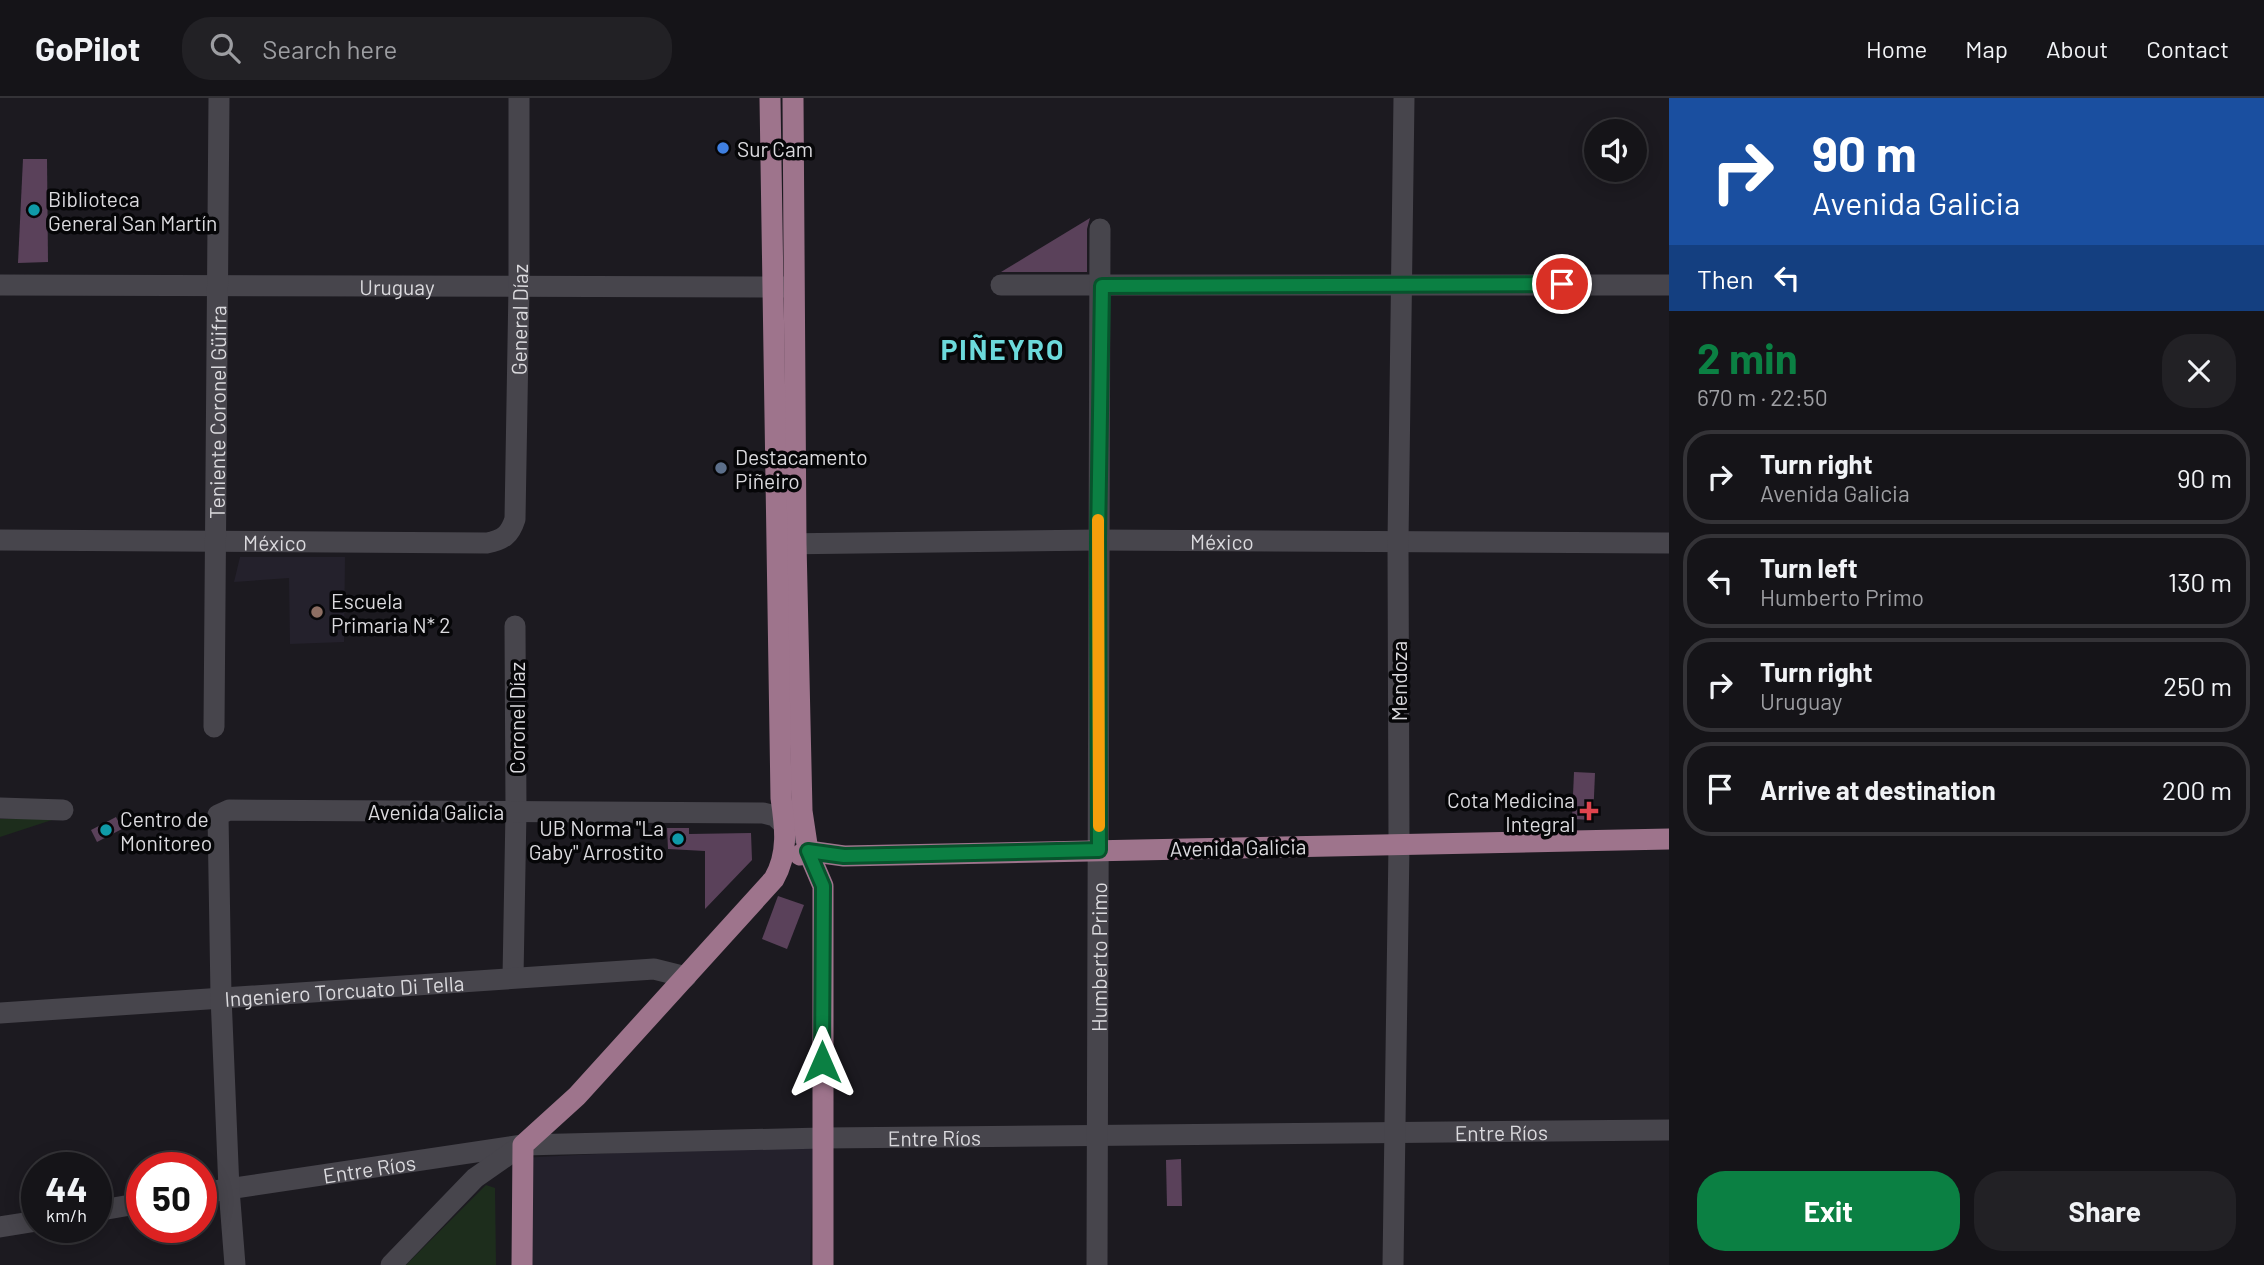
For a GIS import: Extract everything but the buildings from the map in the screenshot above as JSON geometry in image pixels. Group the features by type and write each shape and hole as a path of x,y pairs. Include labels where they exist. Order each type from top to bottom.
{"main road":[{"path":"770,98 784,287"},
{"path":"522,1265 523,1145 577,1096 774,879 783,864 785,824 781,798 786,544 784,287 793,98"},
{"path":"786,544 802,811 808,851 823,886 823,1265"},
{"name":"Avenida Galicia","path":"808,851 844,856 1669,839"},
{"path":"783,864 808,851"}],"street":[{"name":"Teniente Coronel Güifra","path":"214,727 219,98"},
{"name":"General Díaz","path":"506,537 512,530 515,519 519,98"},
{"name":"Mendoza","path":"1393,1265 1404,98"},
{"name":"Humberto Primo","path":"1097,1265 1098,540 1102,286 1100,229"},
{"name":"Uruguay","path":"0,285 784,287"},
{"path":"1001,285 1669,285"},
{"name":"México","path":"0,540 487,543 506,537"},
{"name":"México","path":"786,544 1098,540 1669,543"},
{"name":"Coronel Díaz","path":"513,977 515,626"},
{"path":"0,808 63,810"},
{"name":"Avenida Galicia","path":"221,996 218,815 229,810 763,813 775,816 785,824"},
{"path":"785,824 808,851"},
{"name":"Ingeniero Torcuato Di Tella","path":"0,1013 221,996 654,969 686,977"},
{"path":"221,996 234,1265"},
{"name":"Entre Ríos","path":"217,1191 523,1145 822,1138 1669,1130"},
{"path":"391,1265 475,1178 523,1145"},
{"path":"0,1227 21,1224"}],"shaded area":[{"name":"Escuela Primaria N* 2","path":"240,557 345,557 344,642 290,644 289,578 234,582"},
{"path":"814,1143 810,1265 522,1265 519,1158"}],"green space":[{"path":"58,818 0,837 0,819"},
{"path":"486,1185 495,1188 496,1265 406,1265"}],"slow traffic":[{"path":"1098,520 1099,826"}],"place":[{"name":"Sur Cam","path":"723,148"},
{"name":"Biblioteca General San Martín","path":"34,210"},
{"name":"Destacamento Piñeiro","path":"721,468"},
{"name":"Escuela Primaria N* 2","path":"317,612"},
{"name":"Cota Medicina Integral","path":"1589,811"},
{"name":"Centro de Monitoreo","path":"106,830"},
{"name":"UB Norma \"La Gaby\" Arrostito","path":"678,839"}],"district":[{"name":"PIÑEYRO","path":"1003,349"}],"route":[{"path":"822,1062 823,886 808,851 844,856 1099,850 1098,540 1102,286 1562,284"}]}
